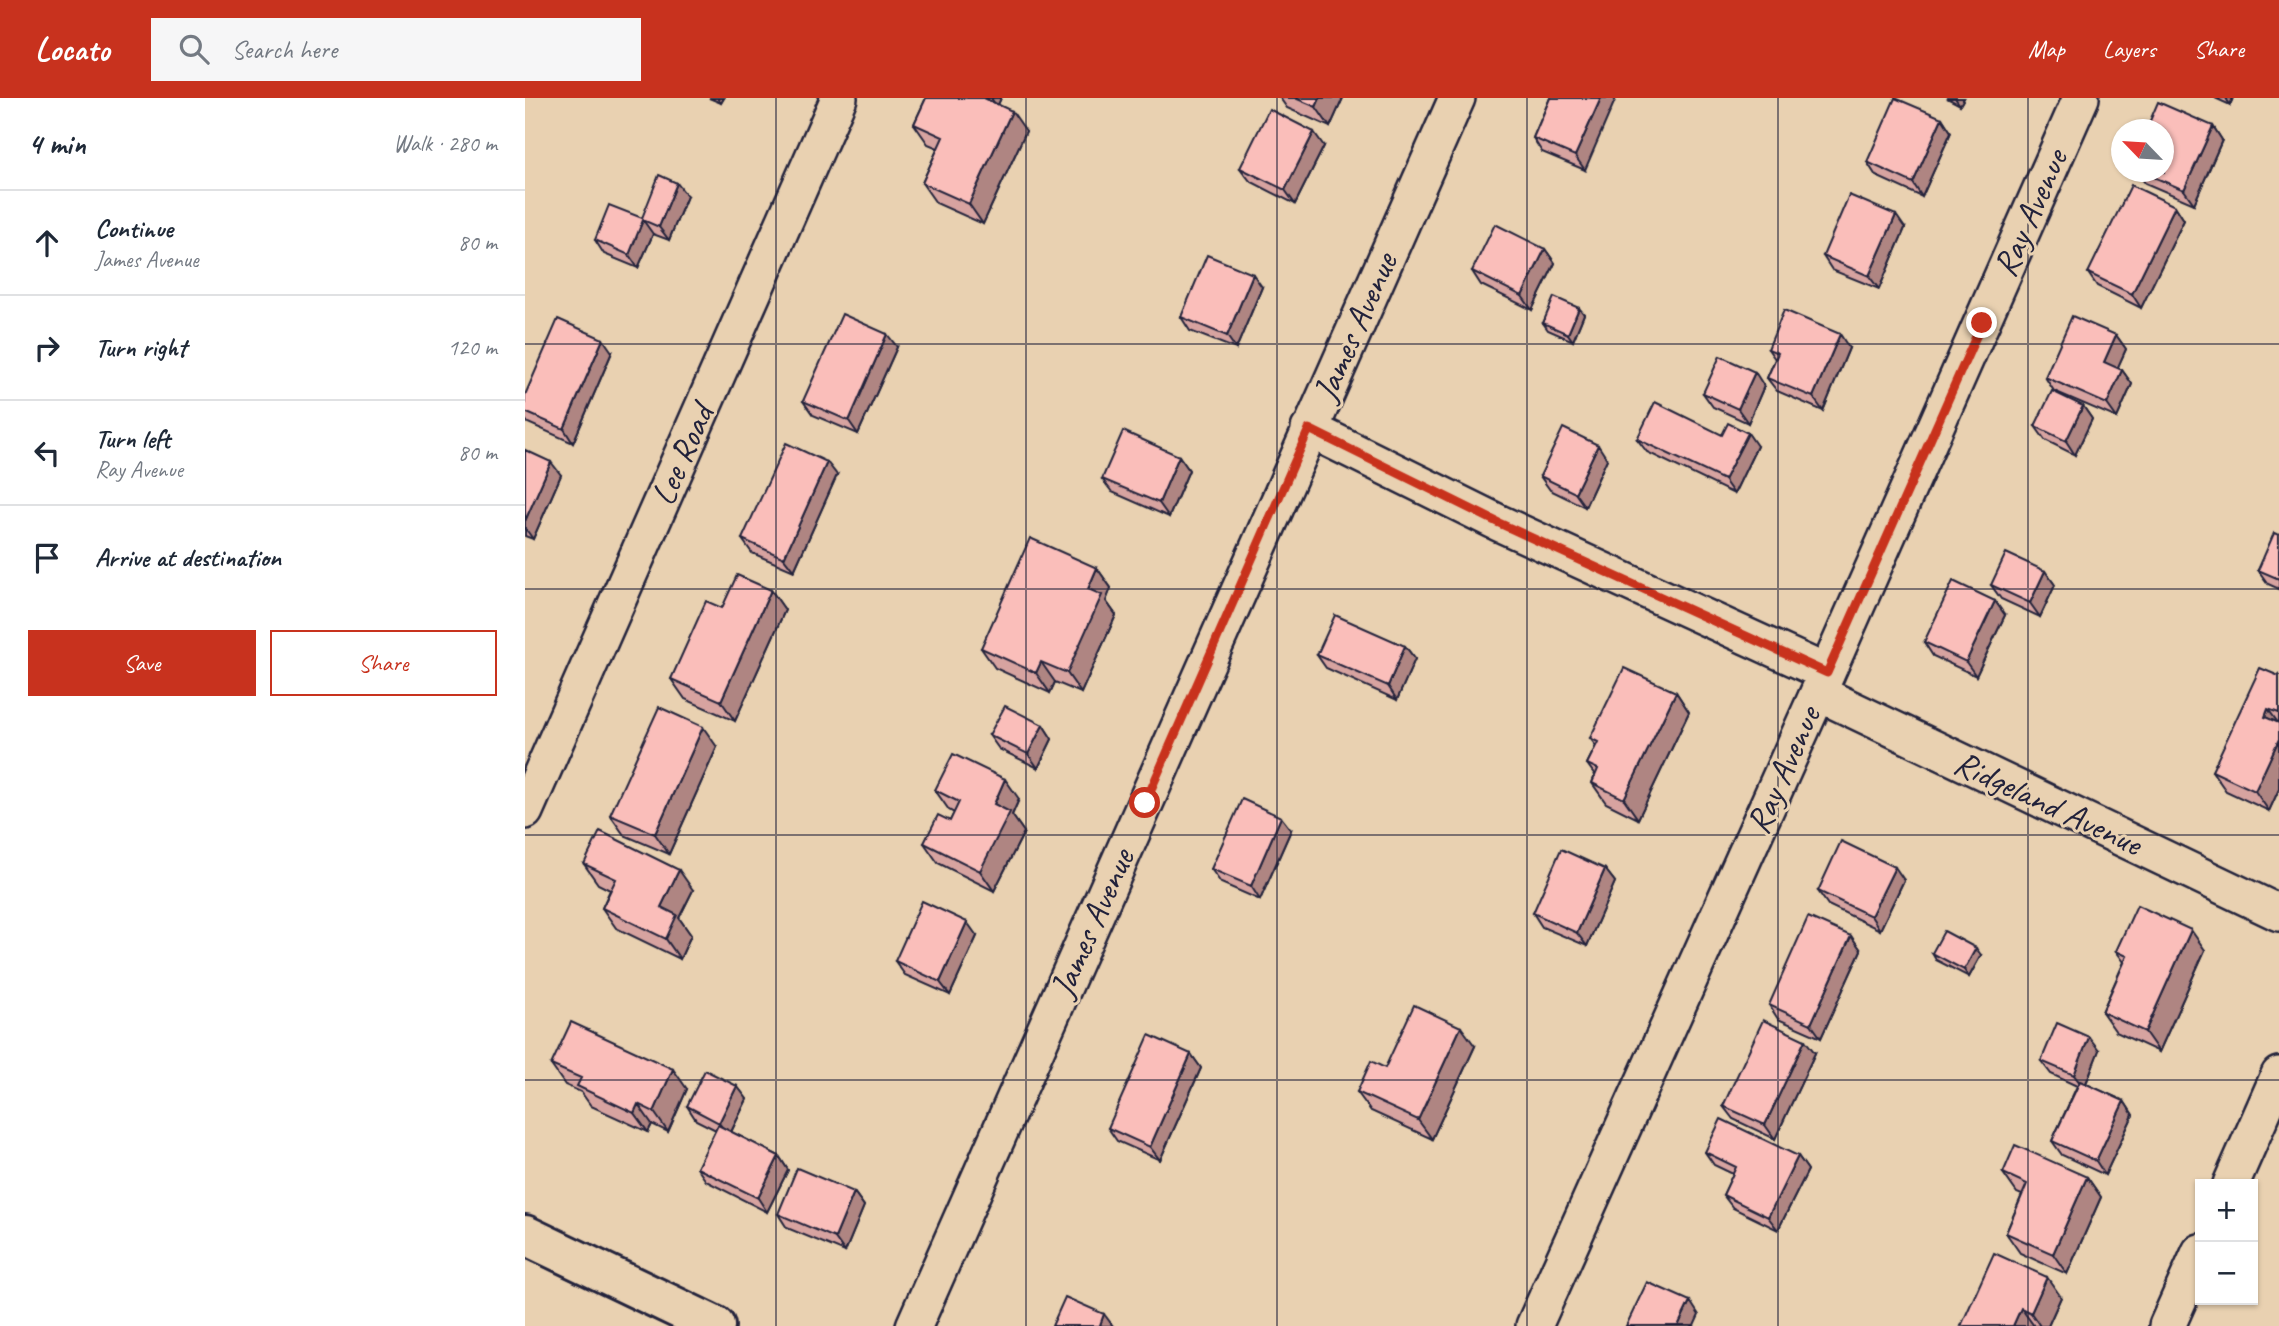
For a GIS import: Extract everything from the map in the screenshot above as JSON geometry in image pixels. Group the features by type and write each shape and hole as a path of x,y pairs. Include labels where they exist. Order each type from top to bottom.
{"main road":[{"path":"525,1236 715,1326"}],"street":[{"name":"Lee Road","path":"525,811 839,98"},
{"name":"James Avenue","path":"914,1326 1457,98"},
{"name":"Ray Avenue","path":"1534,1326 2081,98"},
{"name":"Ridgeland Avenue","path":"1309,429 2279,913"},
{"path":"2233,1179 2279,1075"},
{"path":"2167,1326 2195,1263"}],"building":[{"path":"926,98 984,98 1012,111 969,204 922,183 943,137 914,124"},
{"path":"1295,98 1320,98 1316,107"},
{"path":"1550,98 1601,98 1575,156 1533,138"},
{"path":"1895,98 1942,118 1913,183 1867,162"},
{"path":"2158,102 2213,126 2184,190 2165,182 2174,182 2174,119 2151,119"},
{"path":"1269,109 1314,132 1285,190 1240,168"},
{"path":"659,175 677,183 659,227 643,220 629,255 595,240 609,205 642,218"},
{"path":"2131,185 2175,206 2132,294 2088,273"},
{"path":"1849,195 1896,215 1869,276 1823,256"},
{"path":"1495,224 1545,249 1522,296 1472,271"},
{"path":"1207,255 1253,274 1227,336 1181,317"},
{"path":"1554,297 1579,308 1568,334 1543,323"},
{"path":"1784,310 1840,334 1813,397 1767,378 1778,353 1768,349"},
{"path":"842,314 887,334 849,421 803,401"},
{"path":"2072,316 2116,335 2104,362 2122,370 2107,404 2045,377"},
{"path":"558,319 603,339 564,429 525,412 525,395"},
{"path":"1720,356 1755,372 1738,409 1703,393"},
{"path":"2052,391 2083,406 2066,441 2035,426"},
{"path":"1655,402 1722,435 1728,423 1748,433 1724,480 1637,439"},
{"path":"1563,428 1598,445 1575,493 1540,476"},
{"path":"1123,431 1179,456 1159,503 1102,479"},
{"path":"786,443 827,462 784,558 742,539"},
{"path":"525,450 551,462 525,521"},
{"path":"2274,533 2279,535 2279,579 2258,570"},
{"path":"1030,538 1097,568 1088,589 1102,595 1067,673 1041,662 1036,673 981,648"},
{"path":"2006,553 2045,571 2030,603 1991,585"},
{"path":"737,575 771,590 721,701 671,679 706,601 722,608"},
{"path":"1953,581 1995,601 1966,662 1924,642"},
{"path":"1335,615 1405,646 1388,686 1317,655"},
{"path":"1624,668 1676,692 1624,799 1592,783 1598,769 1587,764 1598,742 1590,738"},
{"path":"2260,668 2279,676 2279,713 2268,709 2265,717 2279,723 2279,739 2255,791 2212,771"},
{"path":"1005,706 1043,725 1028,754 989,735"},
{"path":"659,707 703,727 655,834 610,815"},
{"path":"953,754 1005,779 994,804 1010,812 980,871 924,843 938,815 950,821 959,802 935,790"},
{"path":"1242,799 1281,817 1251,886 1211,869"},
{"path":"600,831 679,870 661,907 677,915 666,939 602,908 616,879 584,864"},
{"path":"1841,841 1895,867 1871,916 1818,891"},
{"path":"1561,849 1605,869 1577,933 1533,913"},
{"path":"922,901 967,922 940,982 895,961"},
{"path":"2137,905 2191,930 2145,1032 2102,1012 2127,956 2116,951"},
{"path":"1808,917 1851,936 1811,1024 1769,1005"},
{"path":"1944,931 1976,948 1964,970 1932,953"},
{"path":"1414,1005 1461,1027 1418,1120 1357,1092 1371,1061 1385,1068"},
{"path":"1763,1020 1805,1040 1765,1125 1723,1106"},
{"path":"571,1022 673,1069 654,1112 638,1104 634,1113 577,1086 581,1078 551,1065"},
{"path":"2057,1023 2089,1037 2074,1075 2041,1061"},
{"path":"1149,1035 1191,1054 1150,1147 1108,1128"},
{"path":"705,1070 737,1086 719,1123 687,1106"},
{"path":"2080,1081 2124,1101 2096,1161 2052,1141"},
{"path":"1721,1119 1798,1156 1768,1217 1723,1195 1736,1167 1705,1152"},
{"path":"718,1125 779,1156 758,1198 697,1168"},
{"path":"2015,1145 2087,1177 2053,1254 2006,1233 2027,1184 2003,1173"},
{"path":"797,1168 854,1192 835,1238 778,1214"},
{"path":"1994,1253 2047,1277 2031,1313 2021,1308 2013,1326 1961,1326"},
{"path":"1647,1282 1690,1301 1678,1326 1626,1326"},
{"path":"1065,1297 1104,1314 1100,1325 1102,1326 1052,1326"}],"route":[{"path":"1145,803 1309,429 1499,523 1827,673 1982,323"}]}
